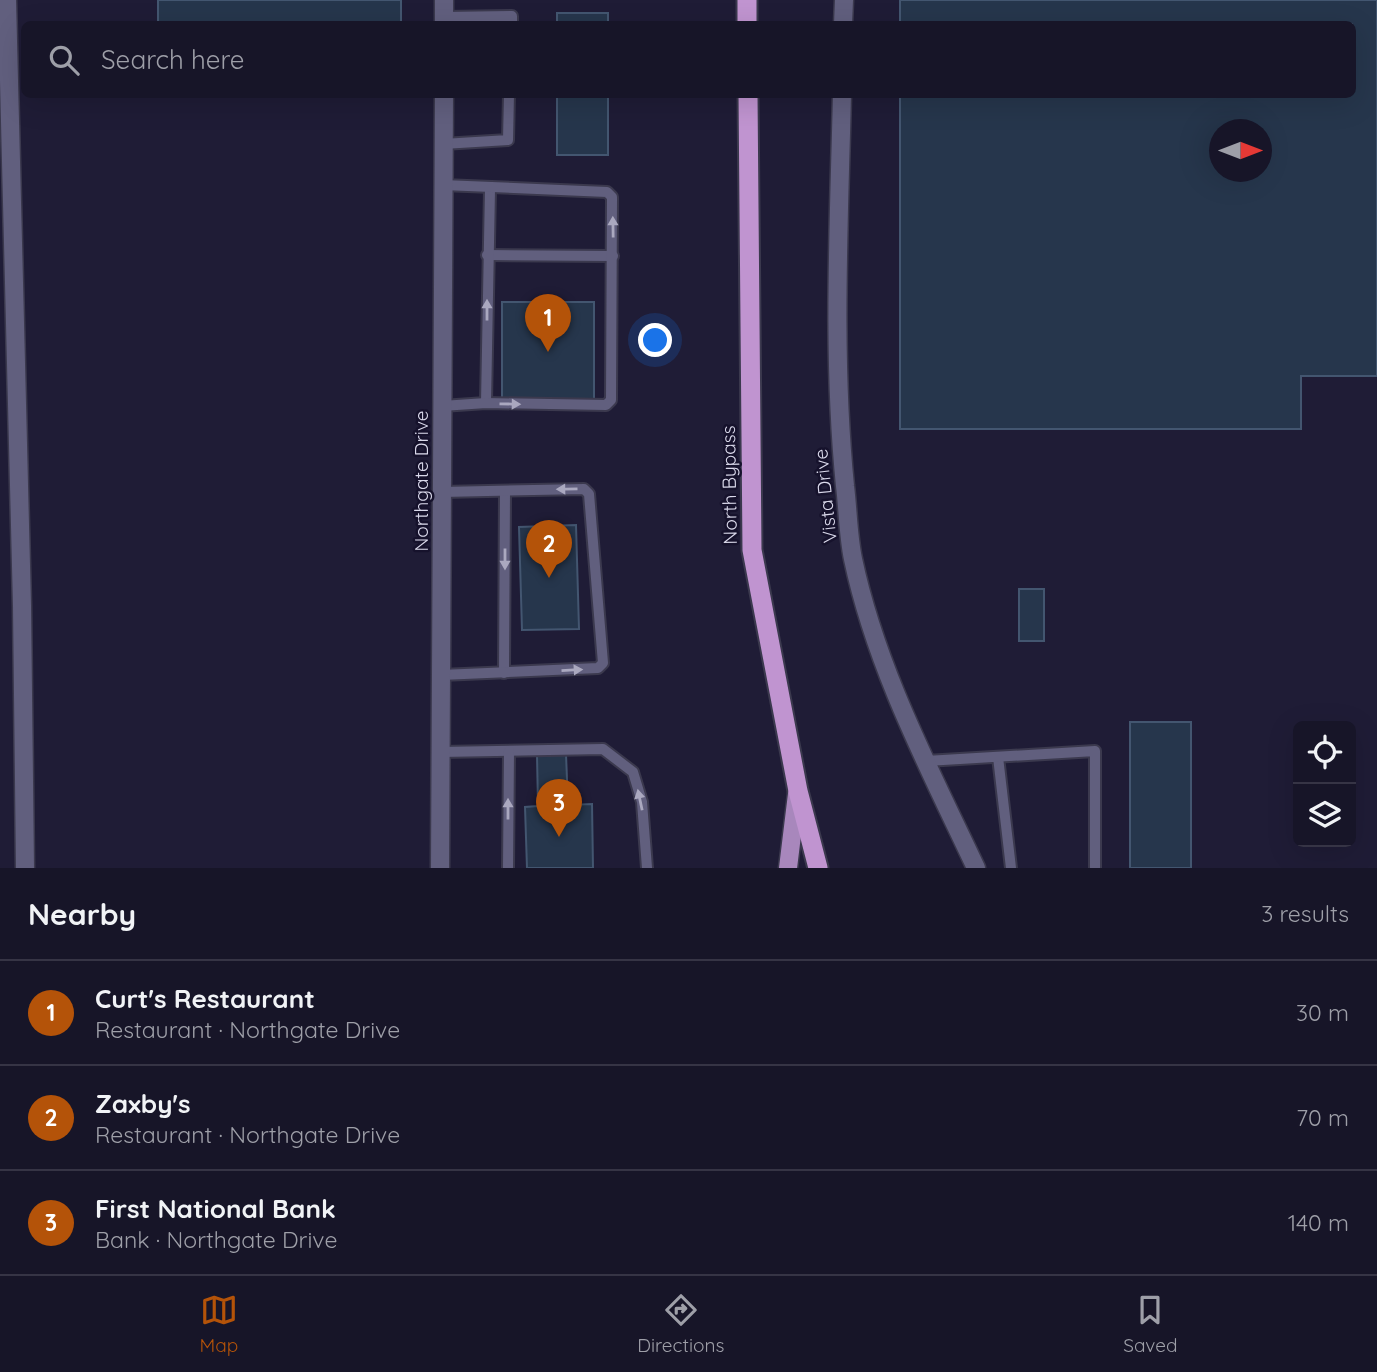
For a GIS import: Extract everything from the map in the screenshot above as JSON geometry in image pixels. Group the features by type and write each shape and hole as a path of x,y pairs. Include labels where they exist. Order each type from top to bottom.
{"highway":[{"path":"747,0 747,21"},
{"name":"North Bypass","path":"748,98 752,550 798,790 818,868"}],"main road":[{"path":"788,868 798,790"}],"street":[{"path":"8,0 5,122 22,606 25,868"},
{"path":"844,0 844,21"},
{"name":"Northgate Drive","path":"440,868 444,98"},
{"name":"Vista Drive","path":"842,98 838,278 839,429 853,558 878,650 976,868"}],"lane":[{"path":"444,14 512,16 512,21"},
{"path":"443,144 508,140 509,98"},
{"path":"442,406 486,403 609,403 613,256 612,197 607,192 443,185"},
{"path":"486,403 490,189"},
{"path":"487,255 613,256"},
{"path":"441,675 598,668 603,663 589,494 584,489 442,492"},
{"path":"504,673 505,491"},
{"path":"440,752 603,749 633,772 642,802 647,868"},
{"path":"508,868 509,751"},
{"path":"926,761 1095,751 1095,868"},
{"path":"998,757 1011,868"}],"building":[{"path":"158,0 401,0 401,21 158,21"},
{"path":"900,0 1377,0 1377,376 1301,376 1301,429 900,429 900,98 1356,98 1356,21 900,21"},
{"path":"557,13 608,13 608,21 557,21"},
{"path":"557,98 608,98 608,155 557,155"},
{"path":"502,302 594,302 594,402 502,402"},
{"path":"576,525 579,629 522,630 519,527"},
{"path":"1019,589 1044,589 1044,641 1019,641"},
{"path":"1130,722 1191,722 1191,868 1130,868"},
{"path":"566,754 568,805 592,804 593,868 527,868 525,807 538,806 537,755"}],"place":[{"name":"Curt's Restaurant","path":"548,352"},
{"name":"Zaxby's","path":"549,578"},
{"name":"First National Bank","path":"559,837"}]}
